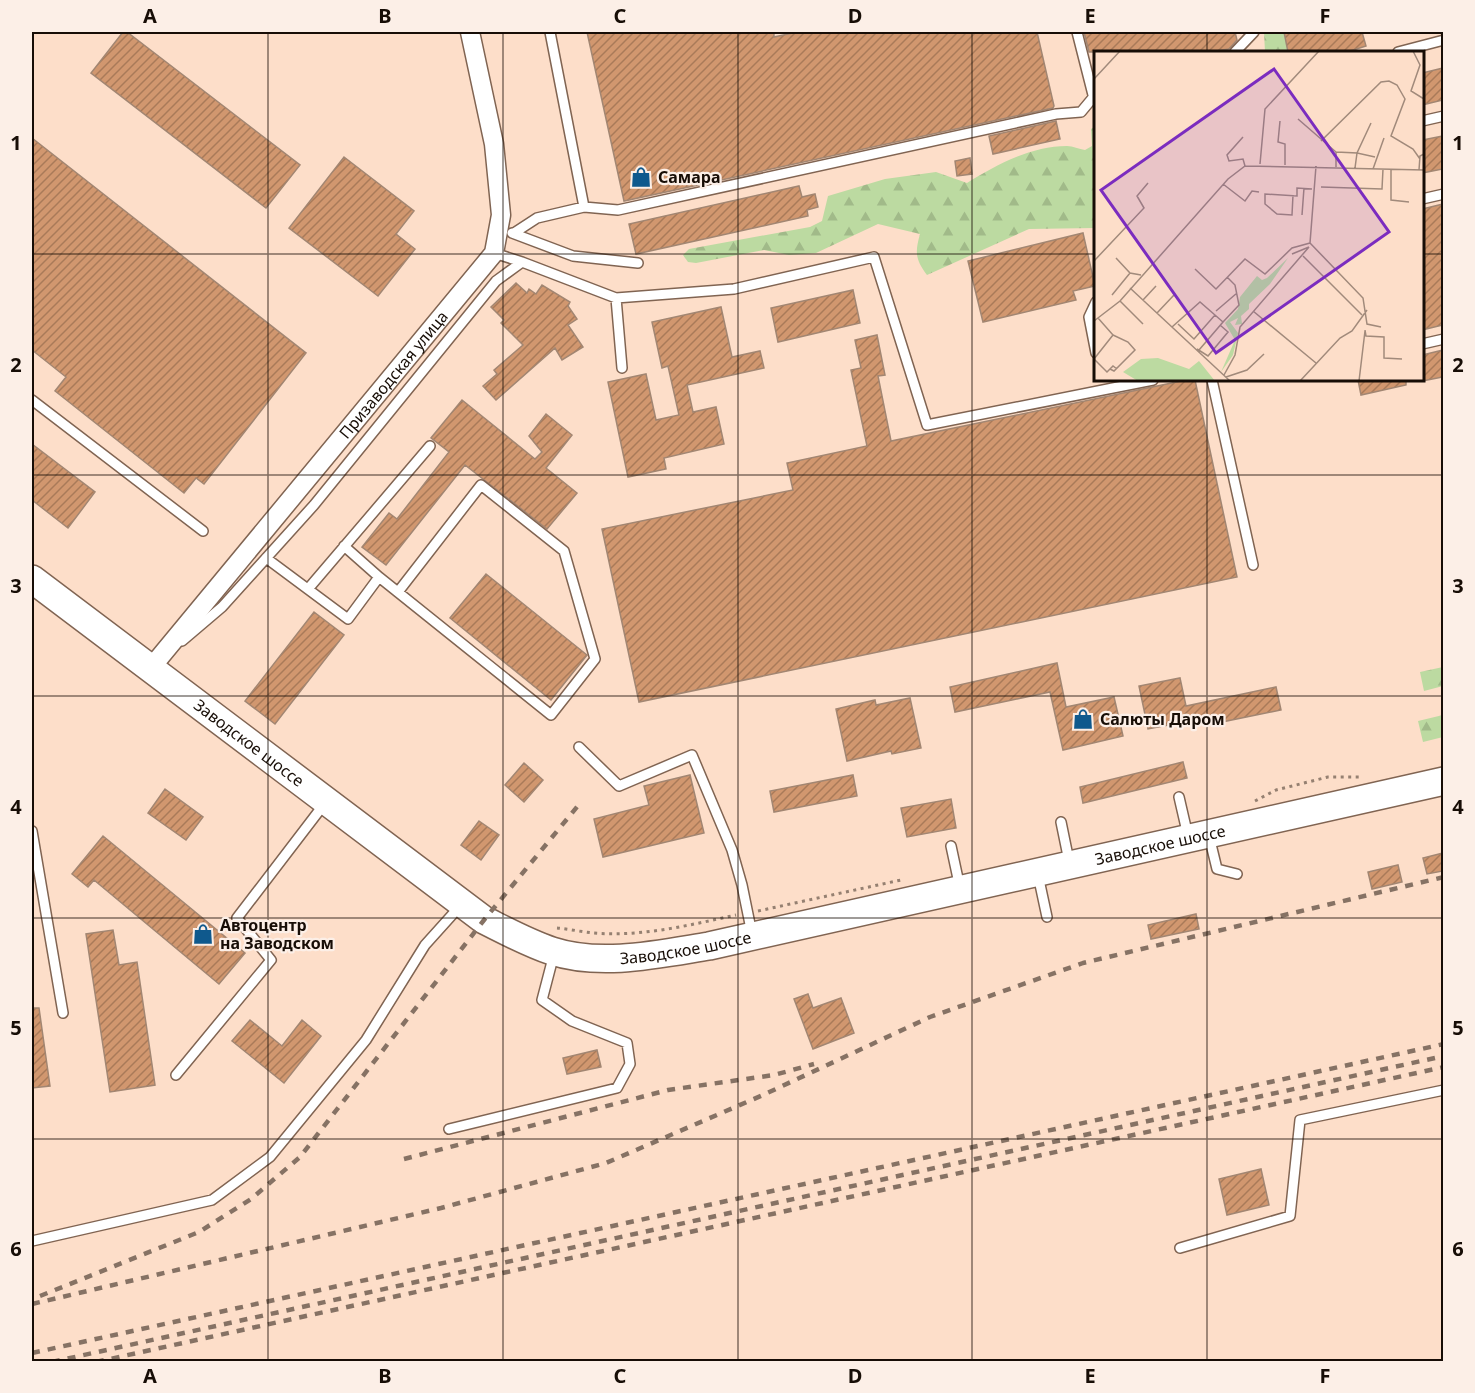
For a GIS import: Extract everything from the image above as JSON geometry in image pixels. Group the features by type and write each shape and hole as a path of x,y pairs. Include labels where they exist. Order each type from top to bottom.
{"main road":[{"name":"Заводское шоссе","path":"34,585 150,669 484,920 527,942 556,940 590,957 639,957 709,946 750,924 961,890 1443,781"}],"street":[{"path":"470,32 494,144 505,234 494,253"},
{"name":"Призаводская улица","path":"150,669 494,253"}],"lane":[{"path":"550,32 584,207"},
{"path":"505,234 537,218 584,207 618,210 1056,114 1081,112 1094,94 1077,32"},
{"path":"1236,51 1254,32"},
{"path":"1402,51 1443,40"},
{"path":"1424,121 1443,116"},
{"path":"1424,199 1443,194"},
{"path":"505,234 573,256 638,263"},
{"path":"494,253 616,298 734,288 874,257 927,425 1149,381"},
{"path":"150,669 222,607 314,505 496,282 522,262"},
{"path":"616,298 622,368"},
{"path":"1094,304 1089,317 1094,347"},
{"path":"1424,344 1443,339"},
{"path":"1101,381 1102,390"},
{"path":"1212,381 1253,566"},
{"path":"32,400 203,531"},
{"path":"308,589 430,446"},
{"path":"344,546 379,577 551,715 595,659 564,551 481,485 398,592"},
{"path":"266,558 348,619 379,577"},
{"path":"579,747 618,786 692,755 732,850 750,924"},
{"path":"1179,797 1217,868 1237,874"},
{"path":"176,1075 271,960 237,918 326,801"},
{"path":"1061,822 1070,866"},
{"path":"32,831 63,1012"},
{"path":"951,846 961,890"},
{"path":"1037,873 1047,916"},
{"path":"32,1241 212,1200 270,1157 366,1040 425,945 463,903"},
{"path":"449,1129 617,1088 630,1064 627,1043 572,1021 542,1000 556,940"},
{"path":"1180,1248 1290,1216 1300,1120 1443,1090"}],"path":[{"path":"1246,806 1276,790 1328,777 1366,777"},
{"path":"556,940 595,933 638,933 750,924 910,878"}],"green space":[{"path":"1264,32 1300,32 1305,51 1265,51"},
{"path":"1094,127 1094,228 1029,229 927,275 917,255 920,234 878,224 816,253 789,255 764,250 696,263 688,262 683,255 689,249 810,227 822,221 828,196 885,179 936,172 967,183 1002,163 1040,149 1072,146 1085,150 1092,146 1091,129"},
{"path":"1443,667 1443,686 1424,691 1420,672"},
{"path":"1443,715 1443,737 1423,742 1418,721"}],"building":[{"path":"123,32 127,32 300,165 266,208 91,73"},
{"path":"587,32 774,32 774,37 797,32 1037,32 1054,106 624,201"},
{"path":"1084,32 1235,32 1237,40 1229,49 1216,51 1089,52"},
{"path":"1284,32 1362,32 1366,46 1350,51 1288,51"},
{"path":"1443,68 1443,100 1424,105 1424,73"},
{"path":"1056,121 1060,139 993,154 989,136"},
{"path":"1443,136 1443,169 1424,173 1424,140"},
{"path":"32,138 306,353 204,484 196,478 184,493 55,391 66,377 32,350"},
{"path":"344,157 414,211 396,234 415,249 378,296 289,228"},
{"path":"970,158 972,174 957,176 955,161"},
{"path":"799,186 802,197 815,194 818,207 807,210 808,216 636,254 629,224"},
{"path":"1443,204 1443,325 1424,330 1424,209"},
{"path":"1083,233 1094,286 1073,291 1076,300 983,322 968,261"},
{"path":"516,283 527,293 529,289 536,294 542,285 570,302 568,306 577,319 568,325 583,347 562,360 555,348 496,400 483,386 497,374 494,370 523,345 501,323 504,320 491,307"},
{"path":"853,290 860,323 778,342 771,308"},
{"path":"721,307 732,357 760,351 764,368 687,385 693,412 716,407 724,444 664,458 666,469 628,477 608,382 646,374 656,420 679,415 668,366 662,368 652,322"},
{"path":"877,335 885,375 878,376 891,441 1181,381 1195,381 1237,577 639,702 602,529 793,490 787,463 867,446 851,370 861,368 855,340"},
{"path":"1443,350 1443,377 1424,381 1424,355"},
{"path":"1358,381 1406,381 1406,385 1361,395"},
{"path":"462,400 535,459 542,452 529,436 546,414 572,435 546,468 577,493 547,529 465,465 386,565 362,547 389,513 397,519 449,452 431,438"},
{"path":"32,444 95,492 68,528 32,500"},
{"path":"486,574 587,655 551,700 450,618"},
{"path":"314,612 344,635 275,724 245,701"},
{"path":"1057,663 1066,707 1114,697 1123,736 1063,750 1050,692 955,712 950,687"},
{"path":"1180,678 1186,706 1276,687 1281,710 1212,724 1211,717 1148,729 1139,686"},
{"path":"910,698 921,748 892,754 891,751 847,761 836,709 875,700 876,705"},
{"path":"1183,762 1187,778 1083,803 1080,787"},
{"path":"524,763 543,780 524,802 505,785"},
{"path":"690,775 704,833 603,857 594,819 649,805 644,786"},
{"path":"853,775 857,796 774,812 770,791"},
{"path":"165,789 203,817 186,840 148,813"},
{"path":"951,799 956,828 907,837 901,808"},
{"path":"479,821 499,835 481,860 461,845"},
{"path":"103,836 245,953 219,984 94,880 88,887 72,874"},
{"path":"1443,853 1443,871 1427,874 1423,858"},
{"path":"1398,865 1402,882 1372,889 1368,872"},
{"path":"1196,914 1199,929 1151,939 1148,925"},
{"path":"113,930 119,965 137,962 155,1085 110,1092 86,934"},
{"path":"808,994 813,1008 841,998 854,1033 813,1049 794,999"},
{"path":"32,1008 39,1008 50,1086 32,1088"},
{"path":"250,1020 282,1046 302,1020 321,1036 284,1083 232,1041"},
{"path":"597,1050 601,1067 567,1074 563,1058"},
{"path":"1261,1169 1269,1205 1227,1215 1219,1179"}],"railway":[{"path":"40,1296 199,1232 251,1199 300,1157 484,920 581,802"},
{"path":"32,1304 441,1208 606,1163 763,1095 930,1017 1083,963 1444,877"},
{"path":"32,1353 1444,1044"},
{"path":"52,1362 1444,1056"},
{"path":"404,1159 668,1090 774,1075 814,1064"},
{"path":"96,1362 1444,1067"}],"place":[{"name":"Самара","path":"641,177"},
{"name":"Салюты Даром","path":"1083,719"},
{"name":"Автоцентр на Заводском","path":"203,934"}]}
